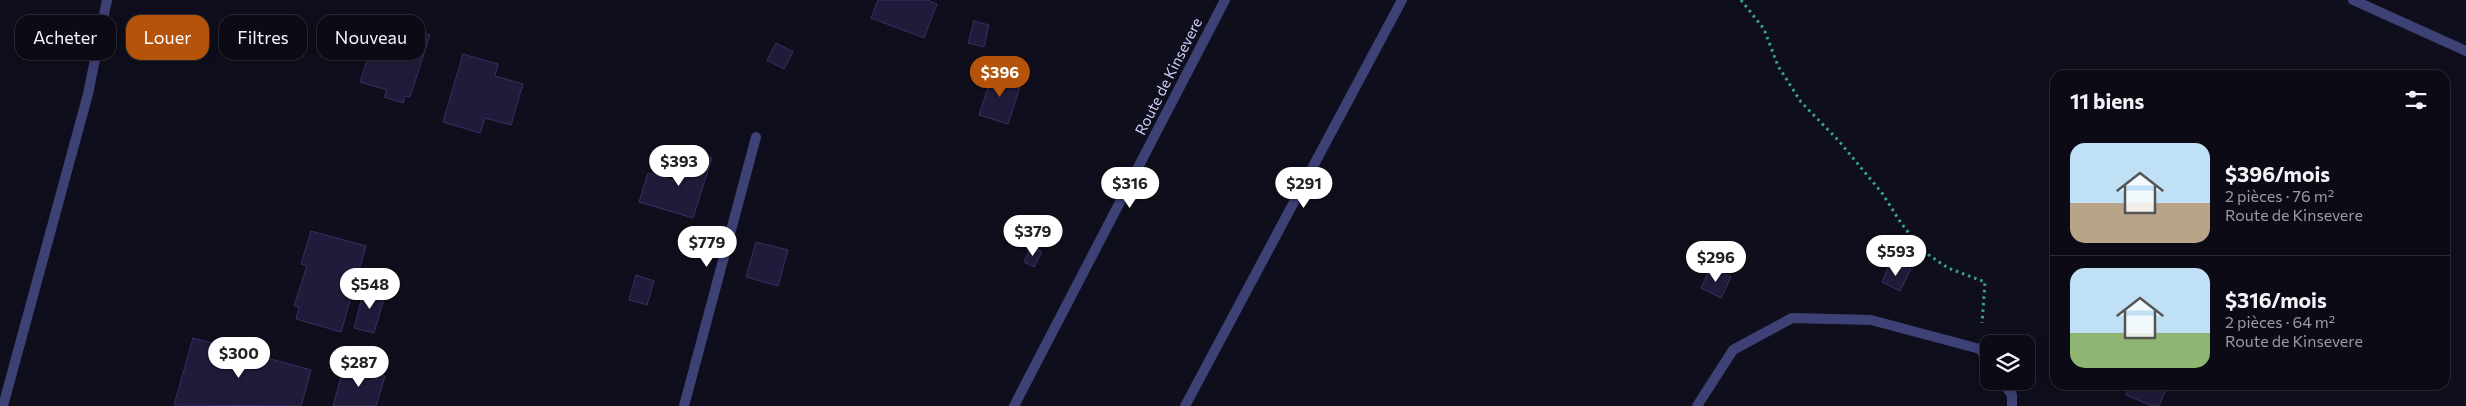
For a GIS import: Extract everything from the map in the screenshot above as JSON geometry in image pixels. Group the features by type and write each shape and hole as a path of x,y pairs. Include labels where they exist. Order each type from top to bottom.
{"street":[{"path":"4,406 88,94 107,0"},
{"name":"Route de Kinsevere","path":"1014,406 1225,0"},
{"path":"1185,406 1402,0"},
{"path":"2353,0 2466,51"},
{"path":"684,406 756,137"},
{"path":"1697,406 1733,350 1792,318 1871,320 1980,349"},
{"path":"2009,390 2012,394 2012,406"}],"path":[{"path":"1740,0 1764,29 1778,66 1801,102 1838,140 1882,192 1901,223 1922,250 1948,268 1985,282 1981,335"}],"building":[{"path":"878,0 927,0 937,4 924,38 871,18"},
{"path":"974,21 989,25 984,47 968,43"},
{"path":"425,33 430,35 425,50"},
{"path":"776,43 793,52 784,69 767,60"},
{"path":"463,54 498,64 495,76 523,84 511,125 485,118 480,133 443,122"},
{"path":"367,60 422,60 410,97 405,96 403,103 384,97 387,90 360,82"},
{"path":"993,72 1022,81 1008,124 979,115"},
{"path":"688,150 712,158 693,218 639,202 648,173 678,182"},
{"path":"311,231 366,246 341,332 296,319 299,307 294,306 307,266 301,264"},
{"path":"756,242 788,250 778,286 746,277"},
{"path":"1031,246 1042,252 1034,267 1024,262"},
{"path":"1889,266 1911,269 1900,291 1882,282"},
{"path":"1710,268 1731,277 1721,298 1701,288"},
{"path":"636,275 654,281 647,305 629,300"},
{"path":"365,286 386,292 374,333 354,328"},
{"path":"193,338 311,370 301,406 174,405"},
{"path":"344,366 385,376 376,406 333,406"},
{"path":"2128,390 2166,390 2159,406 2152,406 2126,395"}]}
